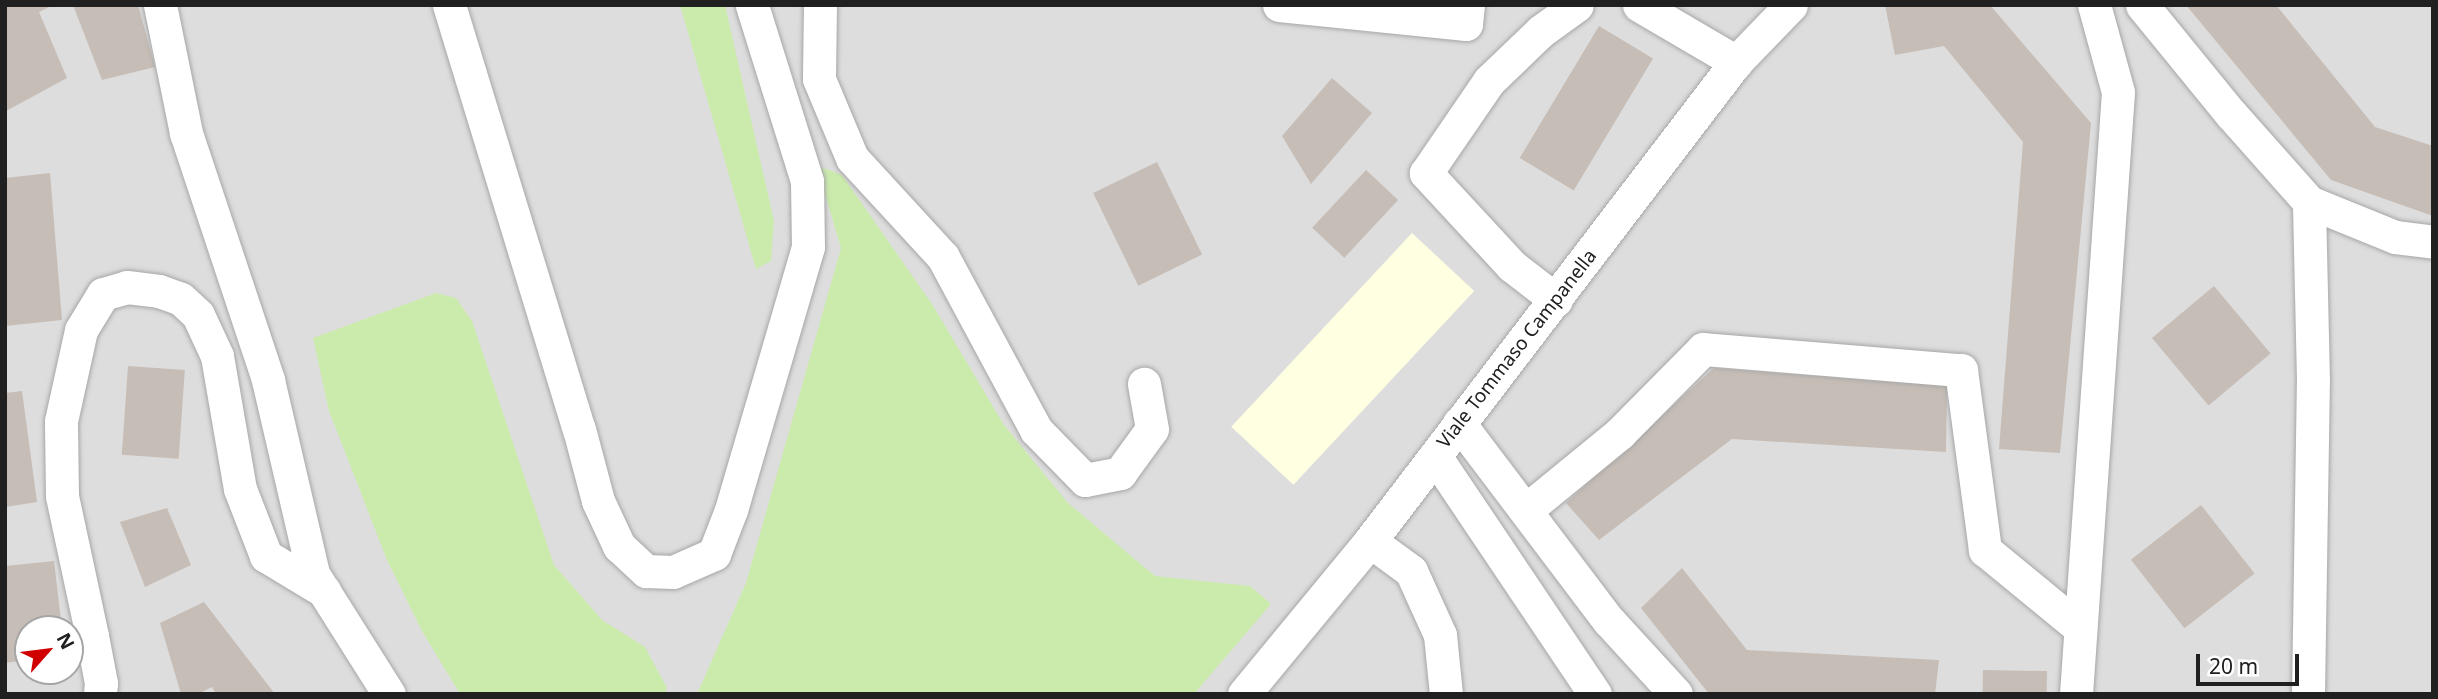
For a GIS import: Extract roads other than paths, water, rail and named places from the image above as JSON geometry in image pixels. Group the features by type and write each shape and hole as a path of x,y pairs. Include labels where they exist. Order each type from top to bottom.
{"street":[{"path":"160,5 186,133 268,380 313,574 388,694"},
{"path":"449,5 579,429 598,501 619,546 646,571 673,572 714,554 731,510 808,247 807,181 752,5"},
{"path":"820,5 819,79 852,158 943,257 1036,430 1085,480 1120,473 1152,429 1144,384"},
{"path":"1279,5 1466,24 1468,5"},
{"path":"1556,300 1512,266 1426,173 1489,81 1541,32 1577,5"},
{"path":"1639,5 1736,62"},
{"name":"Viale Tommaso Campanella","path":"1244,694 1370,541 1736,62 1791,5"},
{"path":"2076,694 2118,92 2094,5"},
{"path":"2142,5 2231,114 2309,202 2395,237 2433,242"},
{"path":"2308,694 2314,381 2309,202"},
{"path":"100,694 101,683 90,623 62,496 61,421 81,330 103,294 127,287 159,291 181,299 198,315 217,356 240,489 266,556 324,591"},
{"path":"1526,510 1620,433 1703,349 1961,370 1985,551 2080,628"},
{"path":"1459,423 1609,621 1676,694"},
{"path":"1435,456 1595,694"},
{"path":"1370,541 1411,571 1440,635 1446,694"}]}
